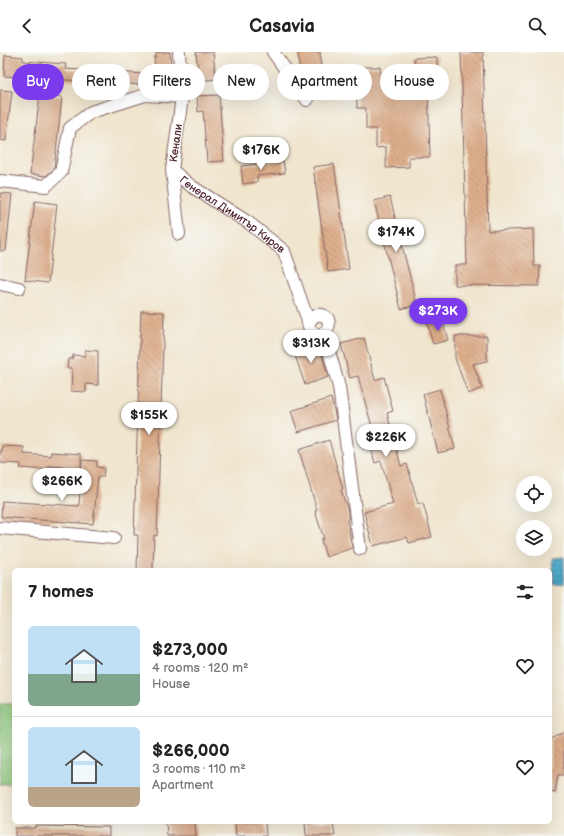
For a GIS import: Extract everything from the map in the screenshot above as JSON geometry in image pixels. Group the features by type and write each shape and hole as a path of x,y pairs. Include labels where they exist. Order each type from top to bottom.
{"street":[{"name":"Кенали","path":"179,52 180,64"},
{"path":"273,52 282,64"},
{"path":"0,181 46,186 61,172 70,128 91,112 138,97"},
{"name":"Кенали","path":"179,234 172,170 182,100"},
{"name":"Генерал Димитър Киров","path":"172,170 191,186 249,223 284,251 309,323"},
{"path":"0,284 19,288"},
{"path":"304,306 325,316 329,322 328,329 324,333 318,334 312,332 309,323 313,317 319,314"},
{"path":"324,333 339,387 360,549"},
{"path":"0,528 114,538"}],"green space":[{"path":"0,704 12,704 12,784 0,784"}],"water":[{"path":"564,557 564,584 554,585 552,558"}],"building":[{"path":"156,52 170,52 171,64 155,64 154,57 156,57"},
{"path":"196,52 213,52 214,64 213,64 213,79 205,80 205,64 197,64"},
{"path":"298,52 320,52 321,64 299,64"},
{"path":"461,52 483,52 488,231 533,229 534,266 540,266 539,286 455,285 455,265 467,265"},
{"path":"5,55 23,57 23,61 66,64 65,69 72,69 72,80 64,80 64,64 12,64 12,77 4,76"},
{"path":"437,57 437,64 415,64 414,58"},
{"path":"372,67 380,67 380,100 429,100 430,157 409,157 409,167 386,168 386,147 376,148 376,129 366,129 366,108 357,108 357,100 372,100"},
{"path":"130,73 138,74 138,85 130,84"},
{"path":"0,90 12,91 6,141 0,140"},
{"path":"213,95 213,100 219,100 224,161 207,162 203,111 198,112 197,100 205,100 205,96"},
{"path":"39,100 62,100 54,169 46,176 30,174"},
{"path":"283,161 285,173 257,176 257,182 243,184 241,166"},
{"path":"334,164 349,269 328,272 313,167"},
{"path":"0,193 12,194 6,251 0,251"},
{"path":"390,197 417,305 401,309 374,201"},
{"path":"35,201 57,204 48,283 25,280"},
{"path":"141,311 164,312 157,536 154,535 153,568 137,568 138,535 134,535"},
{"path":"442,319 448,340 433,344 427,323"},
{"path":"455,336 487,336 487,361 473,364 482,388 468,394 455,358"},
{"path":"364,338 375,380 384,377 393,411 387,413 401,466 407,464 418,504 423,503 432,537 409,543 407,537 373,546 364,512 393,504 381,461 375,463 366,429 372,427 358,376 350,378 341,344"},
{"path":"319,344 328,377 305,385 294,352"},
{"path":"85,350 98,351 98,385 86,384 86,392 71,391 72,368 67,368 68,359 72,359 73,355 85,356"},
{"path":"440,389 455,449 438,453 423,394"},
{"path":"331,398 336,420 298,432 291,411"},
{"path":"329,440 343,489 341,490 348,511 347,519 352,548 326,557 321,539 324,539 315,511 317,510 299,450"},
{"path":"2,446 24,447 24,454 51,456 51,452 81,454 81,468 49,466 49,470 20,468 21,464 0,463 0,451 2,451"},
{"path":"82,460 97,461 97,467 104,468 103,477 98,477 93,524 1,517 2,501 79,506"},
{"path":"564,732 563,775 558,775 555,793 552,792 552,739"},
{"path":"166,824 195,824 196,836 167,836"},
{"path":"235,824 265,824 266,836 236,836"},
{"path":"305,824 333,824 335,836 306,836"},
{"path":"36,826 109,827 109,836 15,836 15,828 36,828"}]}
